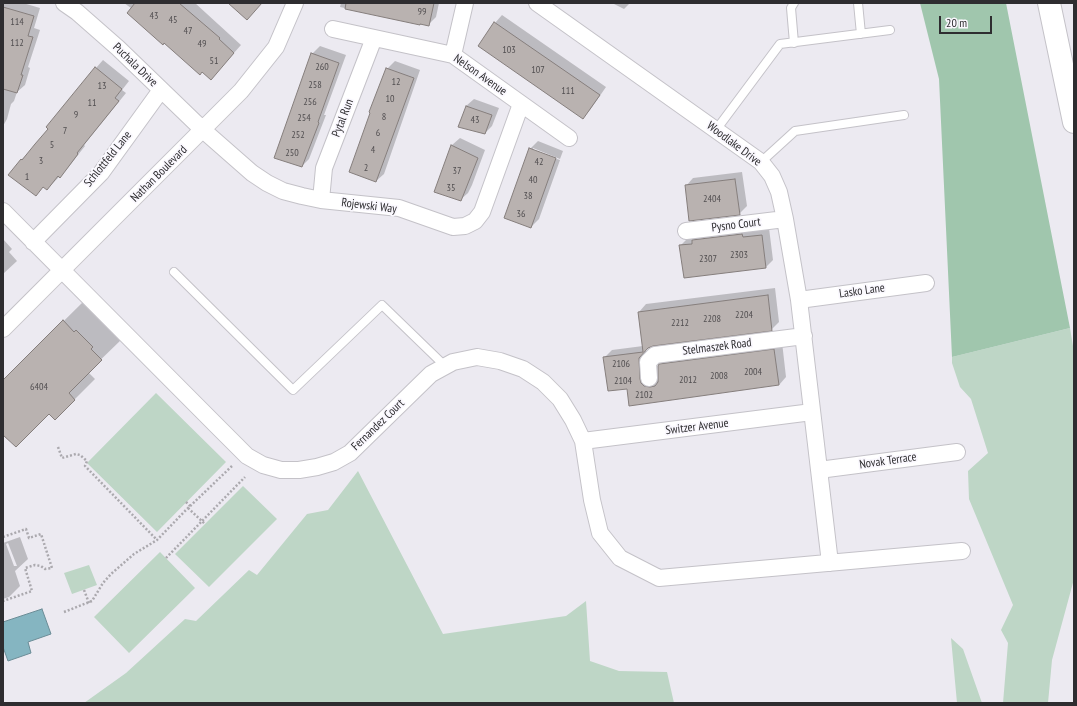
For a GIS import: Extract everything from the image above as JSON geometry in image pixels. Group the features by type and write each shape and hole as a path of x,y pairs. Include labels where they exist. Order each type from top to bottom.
{"highway":[{"path":"1049,3 1074,122"}],"street":[{"name":"Puchala Drive","path":"64,3 77,12 118,48 203,130"},
{"name":"Nathan Boulevard","path":"3,329 241,91 276,46 296,3"},
{"path":"452,54 465,3"},
{"name":"Woodlake Drive","path":"537,3 761,162 772,176 779,192 785,219 799,300 830,563"},
{"name":"Nelson Avenue","path":"333,29 452,54 569,138"},
{"name":"Pytal Run","path":"321,200 324,168 374,38"},
{"name":"Schlottfeld Lane","path":"33,242 101,173 161,90"},
{"name":"Rojewski Way","path":"203,130 252,173 283,191 321,200 399,208 453,227 465,226 475,221 482,212 521,104"},
{"name":"Fernandez Court","path":"3,211 247,456 263,465 281,470 300,470 334,462 350,453 431,374 453,362 477,357 500,361 523,369 543,382 560,399 573,420 582,441 592,500 600,533 620,558 659,578 962,551"},
{"name":"Pysno Court","path":"686,231 785,219"},
{"name":"Lasko Lane","path":"799,300 926,283"},
{"name":"Stelmaszek Road","path":"649,378 648,362 655,355 804,336"},
{"name":"Switzer Avenue","path":"582,441 812,412"},
{"name":"Novak Terrace","path":"819,470 957,452"}],"lane":[{"path":"794,3 791,8 794,43"},
{"path":"858,3 861,34"},
{"path":"716,130 780,44 890,30"},
{"path":"761,162 795,130 904,115"},
{"path":"174,272 293,390 382,305 445,366"}],"path":[{"path":"58,447 62,458 76,454 80,455 87,461 84,466 158,540"},
{"path":"64,612 92,601 103,584 122,564 134,554 158,540 189,507 232,466"},
{"path":"166,558 245,478"},
{"path":"186,502 205,524"},
{"path":"3,537 26,529 29,538 41,534 52,568 45,568 35,565 25,568 32,591 3,601"},
{"path":"84,590 89,603"}],"green space":[{"path":"920,3 1006,3 1070,328 952,357 939,79"},
{"path":"1070,328 1074,352 1074,579 1052,660 1048,703 1003,703 1008,643 1001,630 1013,605 969,499 968,471 988,453 971,399 960,387 952,363 952,357"},
{"path":"156,393 226,462 157,532 87,463"},
{"path":"358,471 443,634 566,616 586,601 590,661 619,671 667,672 674,703 84,703 126,673 185,619 196,621 249,570 257,575 307,514 328,510"},
{"path":"243,486 277,519 209,587 175,554"},
{"path":"160,552 195,588 129,653 94,617"},
{"path":"89,565 97,585 72,594 64,573"},
{"path":"951,638 963,649 982,703 957,703"}],"water":[{"path":"42,609 51,634 28,642 31,653 8,661 3,647 3,622"}],"building":[{"path":"135,3 179,3 220,38 219,39 234,53 211,80 202,72 200,75 127,13"},
{"path":"228,3 262,3 247,20"},
{"path":"346,3 434,3 429,26 345,9"},
{"path":"3,7 34,16 28,36 33,37 17,93 3,89"},
{"path":"494,22 600,95 583,119 478,46"},
{"path":"311,53 339,63 318,122 319,123 302,167 274,158"},
{"path":"95,67 122,89 115,98 119,101 77,153 78,154 60,178 58,176 47,190 43,187 36,196 8,175 48,129 46,127"},
{"path":"386,68 414,78 376,182 349,172 370,113 369,112"},
{"path":"466,106 492,115 485,134 458,127"},
{"path":"451,145 478,158 461,201 434,192"},
{"path":"529,148 556,158 531,228 504,218"},
{"path":"735,179 740,215 689,221 685,185"},
{"path":"742,234 743,237 762,235 766,268 684,278 679,245 692,244 692,240"},
{"path":"768,295 772,331 653,346 648,348 639,358 640,379 644,386 655,386 658,382 659,364 774,349 779,385 629,406 627,389 608,391 603,357 643,352 638,312"},
{"path":"63,320 74,332 76,330 93,347 91,349 102,360 69,393 75,400 55,420 49,414 16,447 3,435 3,380"}]}
